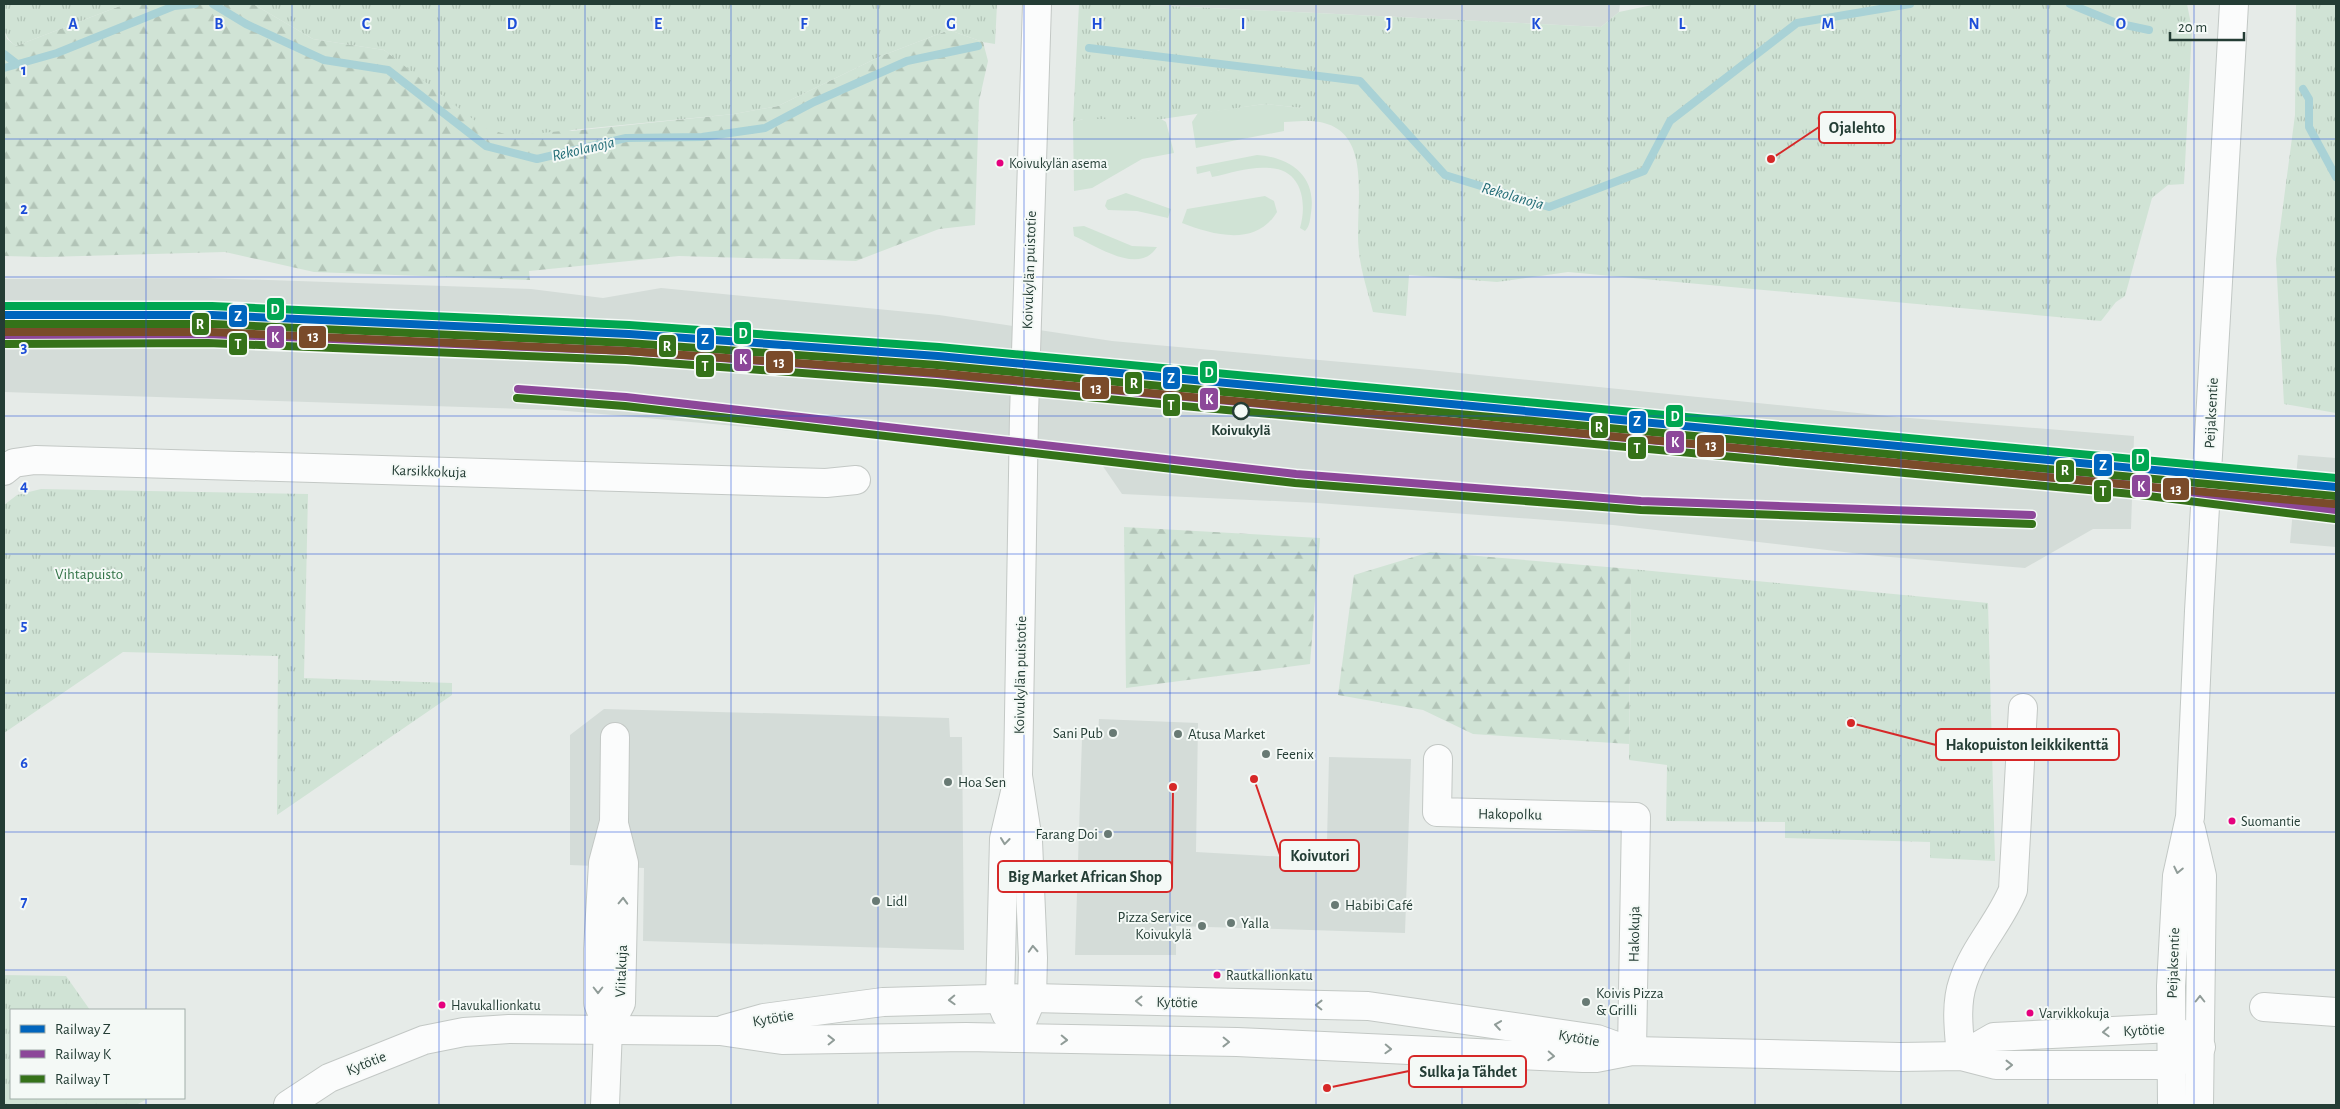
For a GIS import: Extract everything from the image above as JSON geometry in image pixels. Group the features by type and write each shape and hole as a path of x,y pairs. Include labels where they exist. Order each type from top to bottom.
{"street":[{"name":"Koivukylän puistotie","path":"1015,1038 1032,998 1033,958 1028,841 1018,776 1024,415 1037,4"},
{"name":"Peijaksentie","path":"2172,1105 2171,986 2177,876 2190,823 2199,611 2234,4"},
{"name":"Karsikkokuja","path":"4,471 14,463 35,460 826,483 856,480"},
{"path":"1961,1056 1958,1013 1962,983 1986,934 2005,909 2013,890 2023,708"},
{"name":"Viitakuja","path":"608,1028 621,1003 624,863 614,822 615,737"},
{"name":"Hakopolku","path":"1438,759 1437,812 1636,816"},
{"name":"Koivukylän puistotie","path":"1015,1038 1000,998 1004,839 1018,776"},
{"name":"Hakokuja","path":"1632,1051 1636,816"},
{"name":"Peijaksentie","path":"2190,823 2202,876 2199,1105"},
{"name":"Kytötie","path":"720,1031 764,1018 883,1002 1032,998 1368,1006 1596,1039 1632,1051"},
{"path":"2264,1007 2336,1012"},
{"name":"Kytötie","path":"288,1105 329,1078 424,1040 464,1032 508,1028 720,1031 782,1040 966,1037 1236,1042 1583,1058 1596,1058 1632,1051 1900,1057 1961,1056 1996,1065 2173,1065"},
{"path":"605,1105 608,1028"},
{"name":"Kytötie","path":"1961,1056 1994,1037 2172,1028 2201,1047"},
{"path":"2173,1065 2201,1047"}],"shaded area":[{"path":"1130,4 1620,4 1619,12 1601,27"},
{"path":"206,278 531,289 603,298 661,288 939,315 1112,341 1419,369 1897,417 2134,436 2131,529 2093,529 2025,568 1878,556 1613,525 1318,503 1122,494 1100,462 939,444 556,410 4,392 4,279"},
{"path":"2298,455 2336,458 2336,547 2290,543"},
{"path":"604,709 949,718 950,737 962,737 964,950 643,941 644,868 570,865 570,735"},
{"path":"1099,719 1198,723 1196,852 1306,858 1327,842 1329,757 1411,759 1405,933 1176,926 1176,955 1075,955 1082,738 1098,737"}],"green space":[{"path":"4,4 125,4 16,46 7,37 5,32"},
{"path":"125,4 253,4 313,39 384,50 434,87 572,131 734,114 778,106 881,56 949,30 983,42 988,61 979,101 975,225 939,229 856,261 679,256 529,271 530,280 314,272 225,252 46,257 4,256 4,31 7,39 16,46"},
{"path":"253,4 997,4 995,44 983,42 949,30 881,56 778,106 734,114 511,136 483,127 384,50 313,39"},
{"path":"1079,4 1130,4 1601,27 1619,12 1657,4 2187,4 2192,29 2184,184 2168,185 2152,198 2125,296 2116,302 2101,321 1568,272 1497,282 1409,275 1406,316 1373,312 1359,252 1358,168 1353,149 1343,134 1327,124 1303,121 1303,108 1264,104 1162,119 1083,119 1073,122"},
{"path":"2296,4 2336,4 2336,413 2284,404 2276,259 2295,115"},
{"path":"1265,104 1303,108 1303,121 1284,122 1284,131 1196,148 1192,122 1198,113"},
{"path":"1158,117 1166,122 1174,153 1142,159 1092,188 1074,191 1073,122 1083,119"},
{"path":"1257,155 1290,164 1305,179 1310,189 1312,200 1310,222 1305,231 1300,228 1303,209 1300,190 1290,175 1281,170 1256,168 1212,177 1210,171 1197,174 1196,167"},
{"path":"1126,193 1171,209 1168,218 1137,211 1108,210 1105,206 1107,200"},
{"path":"1265,196 1274,201 1277,212 1268,223 1258,230 1246,234 1220,234 1182,223 1187,209"},
{"path":"1084,226 1132,246 1157,247 1149,255 1140,259 1117,256 1074,236 1073,227"},
{"name":"Vihtapuisto","path":"41,489 308,494 304,678 452,683 452,695 277,815 278,656 123,652 4,733 4,505 17,495"},
{"path":"1124,527 1320,538 1310,664 1126,688"},
{"path":"1430,552 1631,569 1629,744 1473,734 1423,710 1338,695 1354,575"},
{"path":"1631,569 1988,603 1995,861 1930,858 1930,842 1785,838 1785,822 1666,821 1667,765 1629,760"},
{"path":"4,975 66,976 89,1009 10,1009 10,1099 147,1099 136,1105 4,1105"}],"waterway":[{"name":"Rekolanoja","path":"4,68 57,53 174,6 195,4"},
{"name":"Rekolanoja","path":"213,4 246,24 324,60 388,70 486,146 537,159 626,138 702,137 765,128 814,102 907,61 978,46"},
{"name":"Rekolanoja","path":"1089,48 1360,81 1445,175 1549,207 1644,171 1670,121 1797,23 1910,4"},
{"name":"Rekolanoja","path":"2070,4 2116,23 2149,30"},
{"name":"Rekolanoja","path":"4,54 17,64"},
{"name":"Rekolanoja","path":"2303,89 2309,99 2309,127 2336,177"}],"rail line":[{"name":"Z","path":"4,315 212,315 629,334 938,356 2336,487"},
{"name":"K","path":"4,335 208,334 627,351 937,374 2133,485 2336,510"},
{"name":"T","path":"4,344 208,343 626,360 936,383 2132,494 2335,519"},
{"name":"K","path":"518,389 626,397 1296,474 1641,501 2032,515"},
{"name":"T","path":"517,398 625,406 1295,483 1641,510 2032,524"}],"transit line":[{"name":"D","path":"4,306 212,306 629,325 939,347 2336,478"},
{"name":"R","path":"4,324 212,324 628,343 937,365 2335,496"},
{"name":"13","path":"4,332 212,332 628,351 937,373 2334,504"}],"place":[{"name":"Ojalehto","path":"1771,159"},
{"name":"Koivukylän asema","path":"1000,163"},
{"name":"Koivukylä","path":"1241,411"},
{"name":"Hakopuiston leikkikenttä","path":"1851,723"},
{"name":"Sani Pub","path":"1113,733"},
{"name":"Atusa Market","path":"1178,734"},
{"name":"Feenix","path":"1266,754"},
{"name":"Koivutori","path":"1254,779"},
{"name":"Hoa Sen","path":"948,782"},
{"name":"Big Market African Shop","path":"1173,787"},
{"name":"Suomantie","path":"2232,821"},
{"name":"Farang Doi","path":"1108,834"},
{"name":"Lidl","path":"876,901"},
{"name":"Habibi Café","path":"1335,905"},
{"name":"Yalla","path":"1231,923"},
{"name":"Pizza Service Koivukylä","path":"1202,926"},
{"name":"Rautkallionkatu","path":"1217,975"},
{"name":"Koivis Pizza & Grilli","path":"1586,1002"},
{"name":"Havukallionkatu","path":"442,1005"},
{"name":"Varvikkokuja","path":"2030,1013"},
{"name":"Sulka ja Tähdet","path":"1327,1088"}]}
